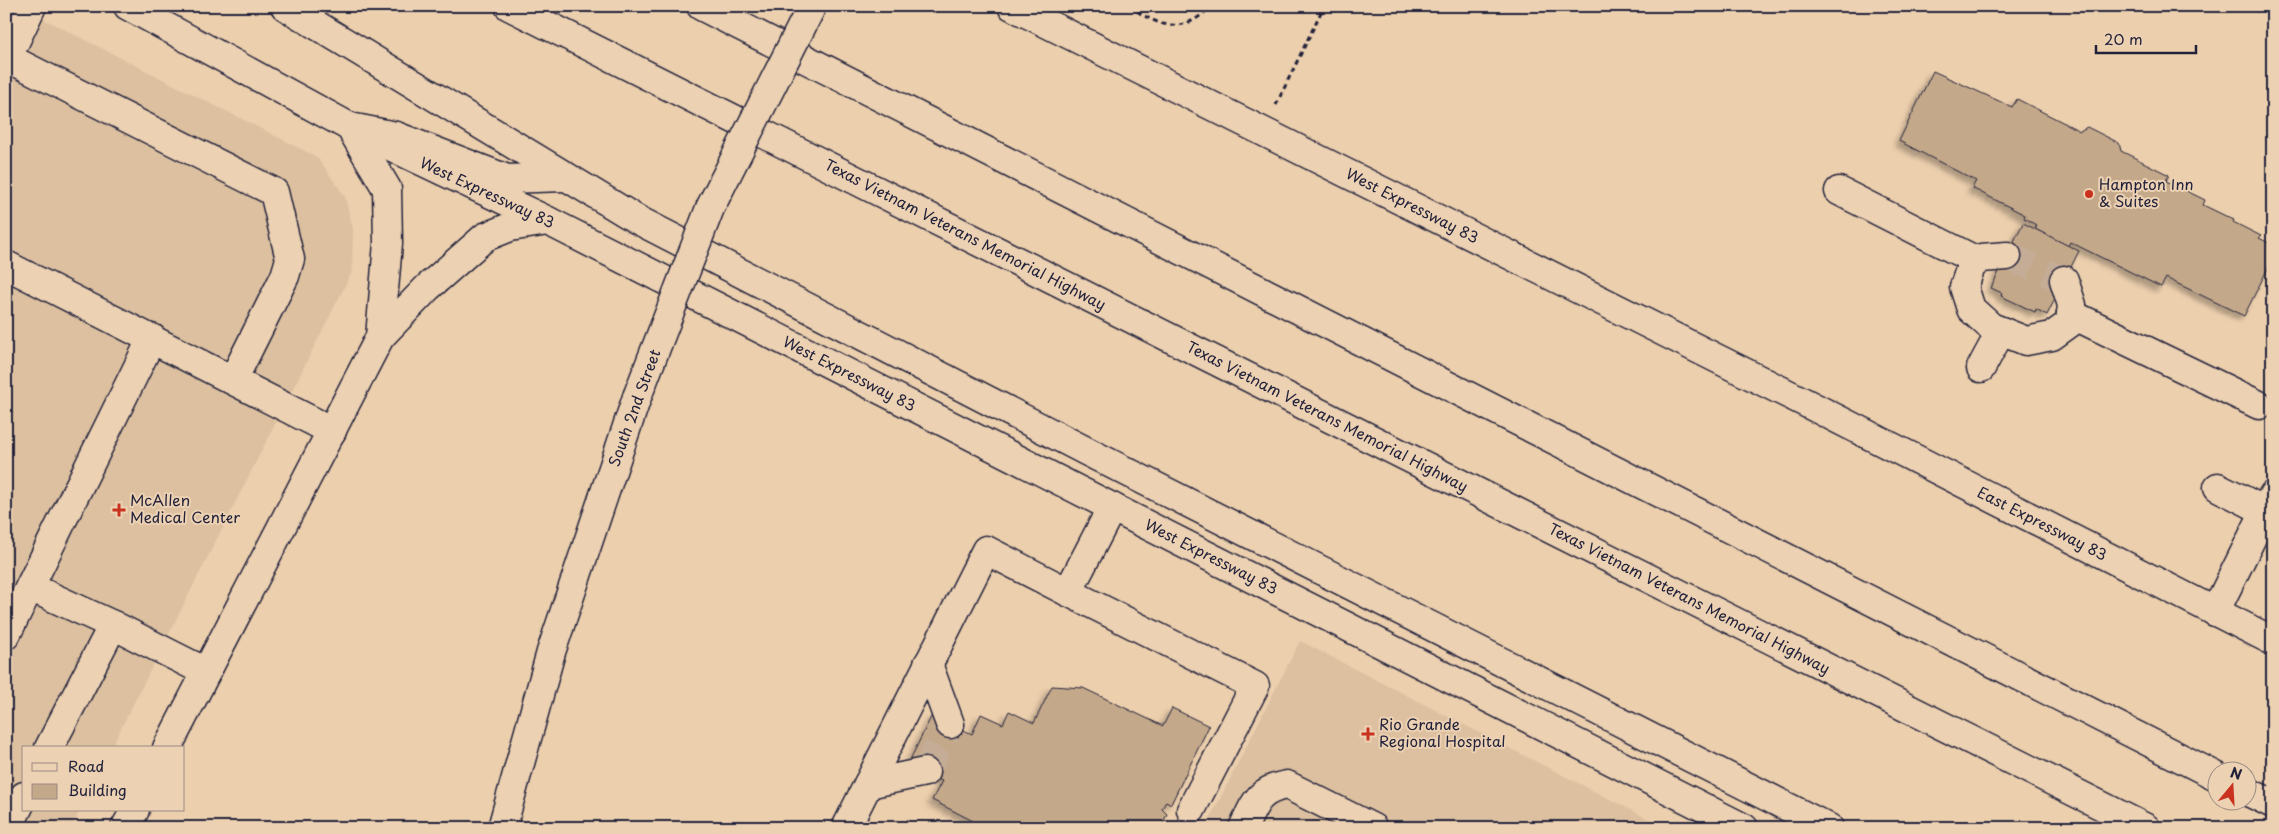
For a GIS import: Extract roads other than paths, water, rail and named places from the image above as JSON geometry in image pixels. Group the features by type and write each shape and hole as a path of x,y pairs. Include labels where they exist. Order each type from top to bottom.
{"main road":[{"path":"32,6 7,59 274,192 290,259 285,276 233,380"},
{"name":"West Expressway 83","path":"128,6 350,128 548,221 1744,828"},
{"path":"284,6 564,177 636,218 764,286 1828,828"},
{"name":"Texas Vietnam Veterans Memorial Highway","path":"509,6 2146,828"},
{"path":"701,6 2206,771"},
{"name":"South 2nd Street","path":"502,828 551,652 637,397 710,208 812,6"},
{"name":"West Expressway 83","path":"1012,6 1812,407"},
{"path":"350,128 396,136 507,179 564,177"},
{"path":"350,128 387,189 388,243 380,337"},
{"path":"1839,190 1977,261"},
{"path":"168,746 380,337 428,288 485,237 510,227 548,221"},
{"path":"2007,256 1981,258 1971,266 1964,288 1971,310 1991,327 2000,331 2026,341 2052,336 2070,323 2072,305 2064,280"},
{"path":"6,265 332,431"},
{"path":"2071,314 2258,405"},
{"path":"1981,368 2000,331"},
{"path":"6,635 152,338"},
{"name":"East Expressway 83","path":"1812,407 2273,641"},
{"path":"2215,612 2270,507 2218,487"},
{"path":"1068,592 1112,507"},
{"path":"846,828 986,550 1255,686 1191,810"},
{"path":"30,587 206,672"},
{"path":"50,746 112,625"},
{"path":"928,664 950,724"},
{"path":"868,784 925,772"},
{"path":"1243,828 1258,796 1274,787 1287,785 1373,828"},
{"path":"2256,796 2273,804"},
{"path":"8,828 22,800"},
{"path":"125,828 133,812"}],"tunnel":[{"path":"2007,256 2064,280"},
{"path":"925,772 950,724"}],"place":[{"name":"Hampton Inn & Suites","path":"2089,194"},
{"name":"McAllen Medical Center","path":"119,510"},
{"name":"Rio Grande Regional Hospital","path":"1368,734"}]}
